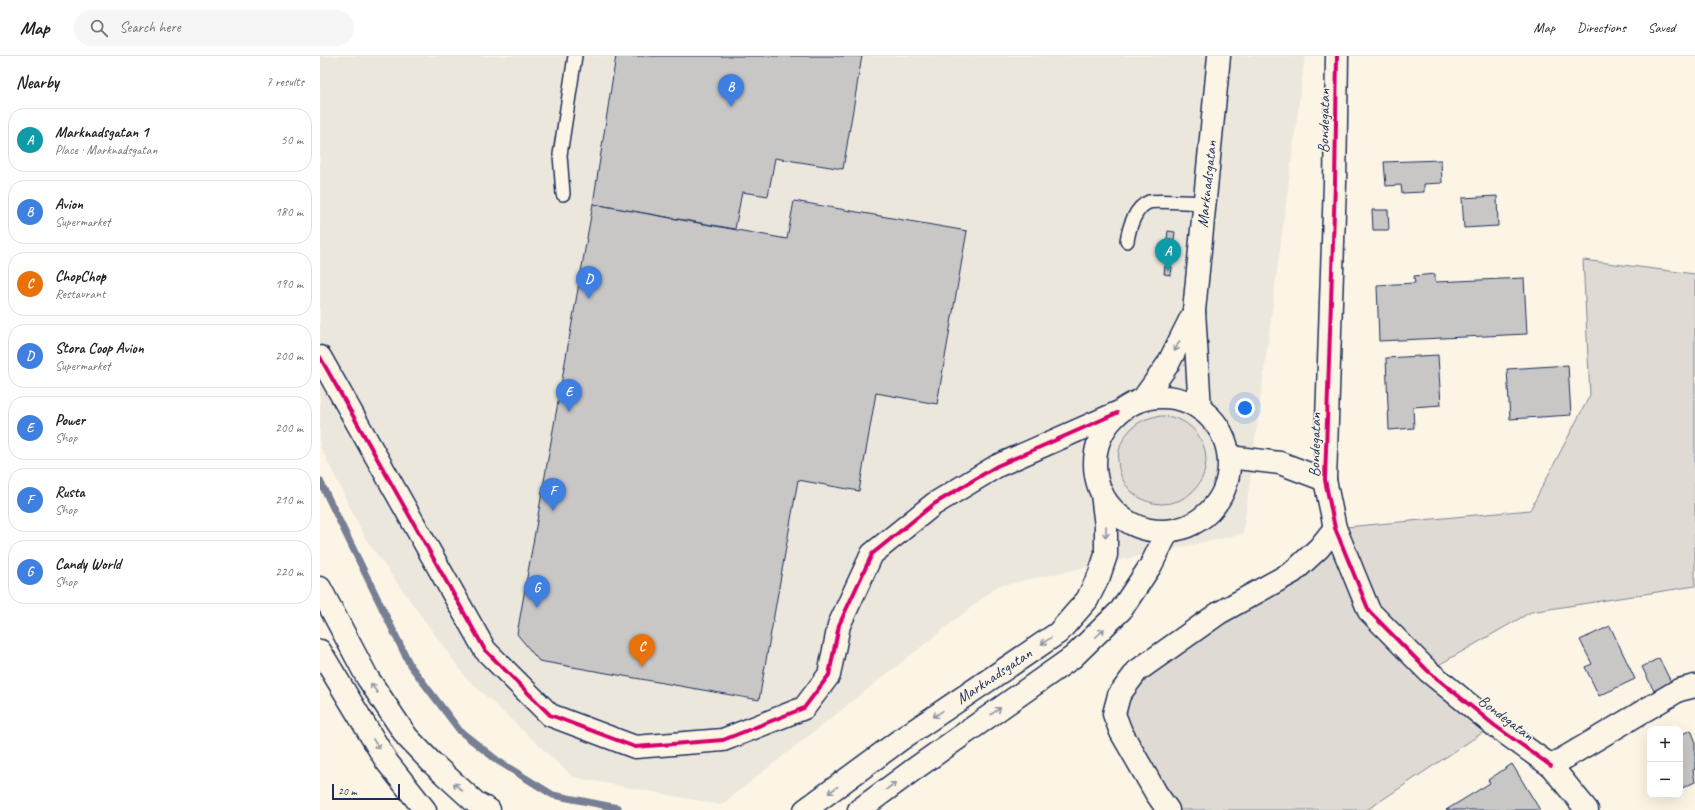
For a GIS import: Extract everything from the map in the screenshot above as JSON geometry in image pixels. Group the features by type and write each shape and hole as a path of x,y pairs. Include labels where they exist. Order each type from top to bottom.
{"main road":[{"name":"Marknadsgatan","path":"1200,409 1194,311 1219,56"},
{"name":"Bondegatan","path":"1337,56 1335,198 1325,480 1335,528 1369,611 1428,671 1494,726 1551,766 1587,810"},
{"name":"Marknadsgatan","path":"1143,399 1168,364 1194,311"},
{"path":"320,357 485,650 550,715 635,747 723,740 804,708 829,675 839,624 872,554 934,504 997,466 1117,413 1129,405 1143,399 1163,396 1182,400 1200,409 1218,427 1224,438 1229,457 1227,478 1220,498 1206,514 1188,526 1168,531 1148,529 1129,522 1113,510 1102,494 1094,465 1097,446 1105,428 1117,413"},
{"path":"1229,457 1280,463 1325,480"},
{"name":"Marknadsgatan","path":"805,810 900,740 1058,633 1087,600 1104,562 1106,555 1106,526 1102,494"},
{"path":"1168,810 1156,793 1114,714 1119,695 1137,671 1144,666 1219,613 1292,572 1320,548 1335,528"},
{"name":"Marknadsgatan","path":"859,810 1078,653 1121,610 1151,565 1168,531"},
{"path":"320,588 367,677 407,737 432,763 476,803 488,810"},
{"path":"320,651 387,762 425,810"},
{"path":"1551,766 1679,690 1695,686"}],"lane":[{"path":"563,194 560,155 575,56"},
{"path":"1127,241 1129,228 1138,211 1149,202 1205,203"}],"shaded area":[{"path":"320,56 1305,56 1243,534 998,586 721,805 573,777 466,678 365,538 320,446"},
{"path":"1583,260 1695,274 1695,586 1531,612 1428,671 1494,725 1367,810 1168,810 1121,732 1119,695 1219,613 1335,528 1530,510 1590,395"},
{"path":"1162,416 1179,419 1193,429 1203,443 1206,460 1203,477 1193,491 1179,501 1162,504 1145,501 1131,491 1121,477 1118,460 1121,443 1131,429 1145,419"}],"building":[{"path":"616,56 862,56 843,169 775,158 768,196 742,192 735,229 593,204"},
{"path":"1441,160 1442,183 1424,184 1424,192 1402,193 1401,185 1386,186 1384,162"},
{"path":"1497,196 1498,226 1464,228 1462,198"},
{"path":"794,201 967,231 937,404 876,393 859,491 798,480 759,700 539,661 517,634 593,204 787,239"},
{"path":"1372,210 1388,210 1389,230 1373,230"},
{"path":"1168,231 1175,232 1174,240 1167,239"},
{"path":"1165,266 1172,267 1171,275 1164,274"},
{"path":"1435,274 1435,282 1524,278 1527,334 1379,341 1377,285 1415,283 1414,276"},
{"path":"1438,355 1441,405 1413,407 1414,428 1389,430 1386,358"},
{"path":"1568,365 1571,415 1510,419 1507,369"},
{"path":"1610,626 1635,679 1599,696 1585,667 1592,664 1580,640"},
{"path":"1659,658 1671,682 1654,691 1642,667"},
{"path":"1691,730 1695,740 1695,769 1693,770 1695,782 1683,788 1683,762 1683,734"},
{"path":"1512,764 1540,810 1446,810 1490,783 1488,780"}],"waterway":[{"path":"320,481 410,665 460,731 498,761 553,795 618,808"}],"cycle path":[{"path":"1337,56 1335,183 1325,480 1335,528 1369,611 1428,671 1494,725 1551,766"},
{"path":"320,357 485,650 550,715 635,747 723,740 804,708 829,675 839,625 872,554 934,504 997,466 1117,413"}],"place":[{"name":"Avion","path":"731,107"},
{"name":"Marknadsgatan 1","path":"1168,271"},
{"name":"Stora Coop Avion","path":"589,299"},
{"name":"Power","path":"569,412"},
{"name":"Rusta","path":"553,511"},
{"name":"Candy World","path":"537,608"},
{"name":"ChopChop","path":"642,667"}]}
